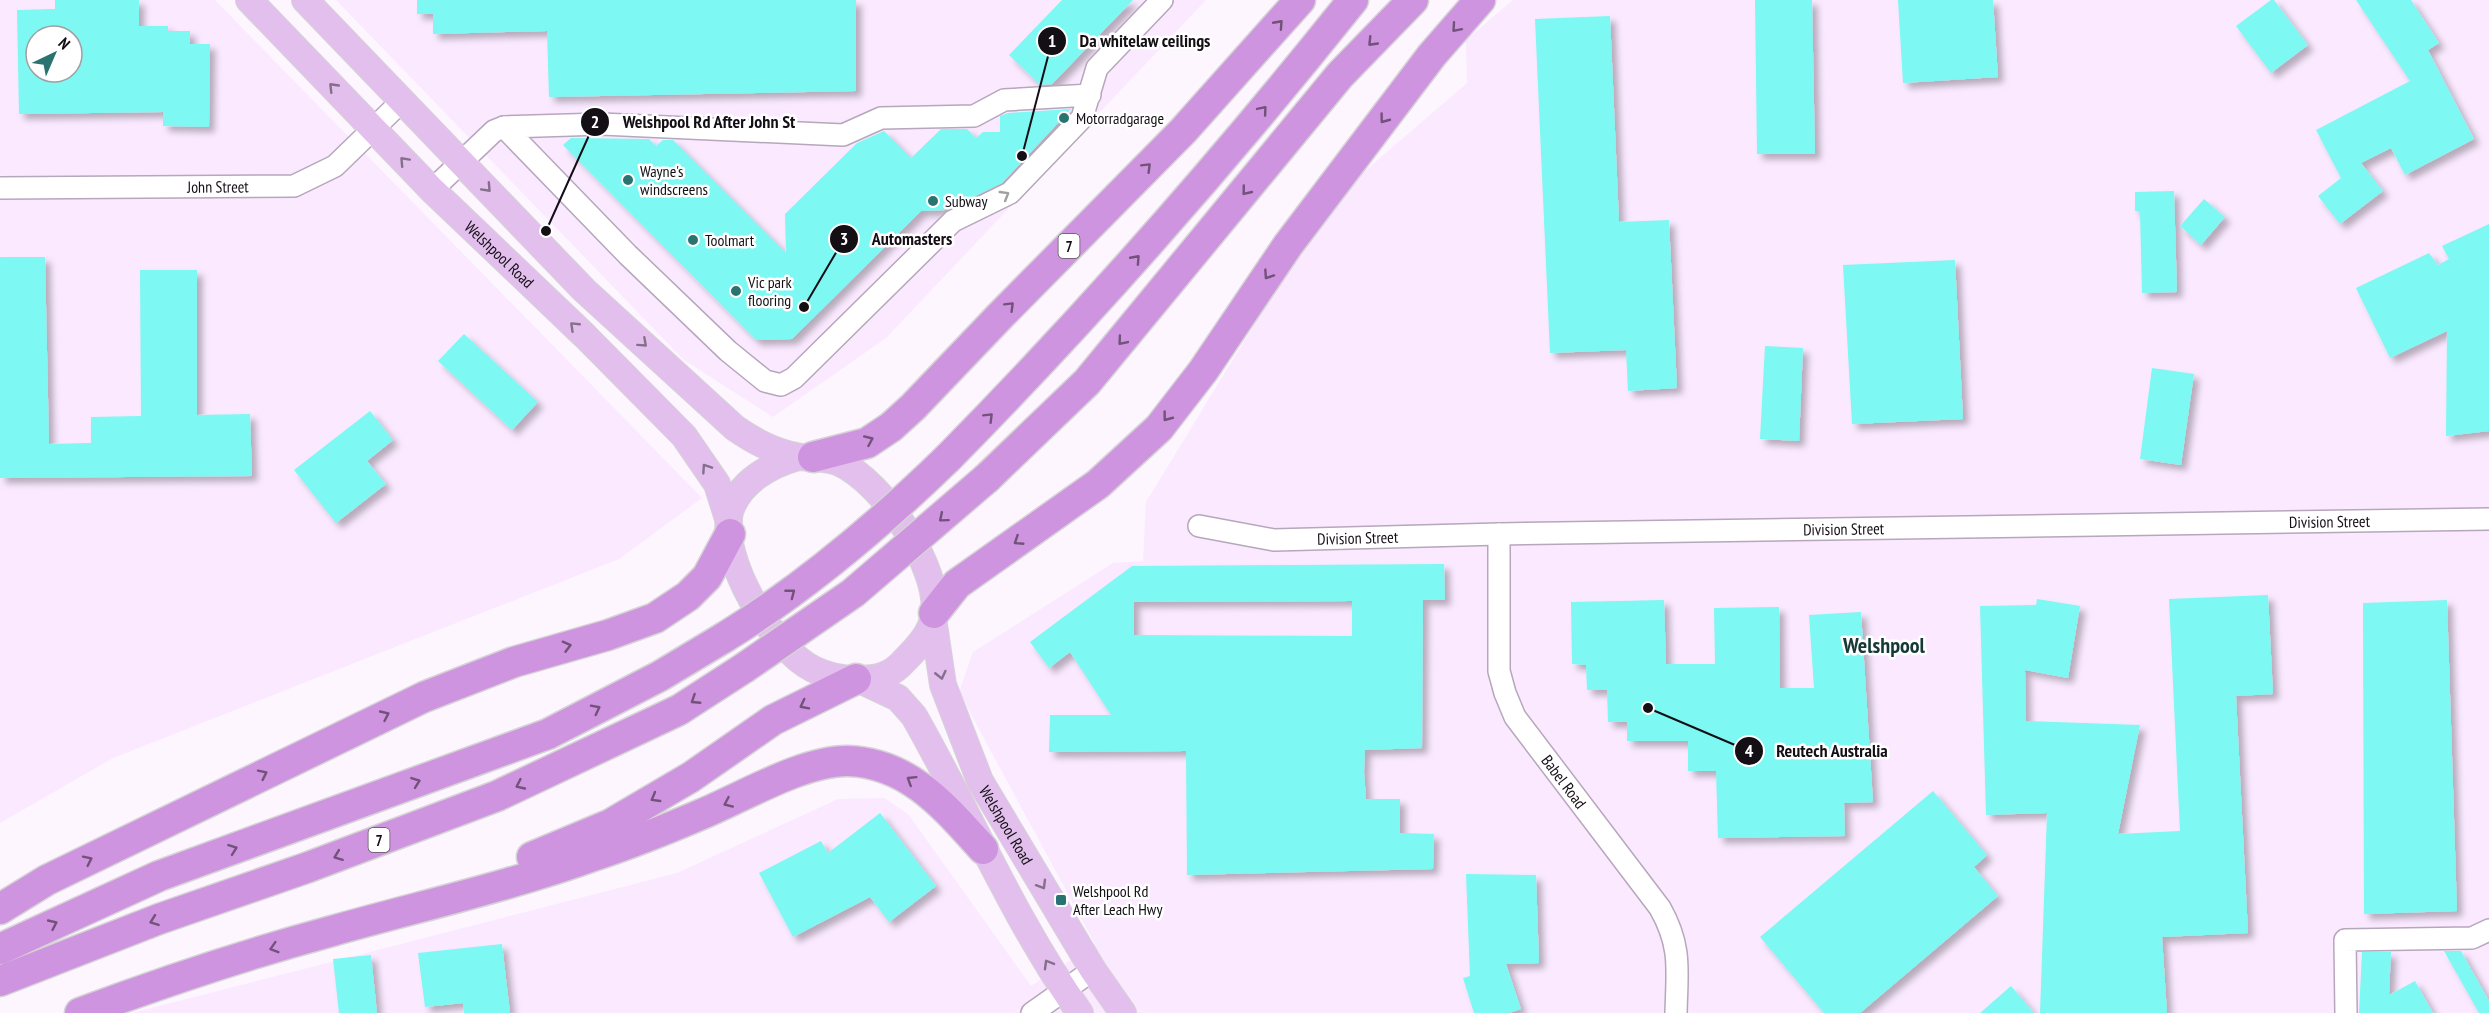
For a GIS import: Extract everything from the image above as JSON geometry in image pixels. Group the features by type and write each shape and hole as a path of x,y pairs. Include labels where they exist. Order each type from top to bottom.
{"highway":[{"name":"7","path":"806,457 867,443 891,427 913,407 1183,130 1300,0"},
{"path":"0,949 159,876 548,734 660,676 773,607 901,504 1007,398 1137,258 1297,70 1353,0"},
{"name":"7","path":"0,981 496,796 679,710 854,593 987,478 1087,382 1340,75 1413,0"},
{"path":"934,615 957,584 1098,484 1159,428 1203,371 1288,245 1432,55 1480,0"},
{"path":"0,909 47,880 424,697 514,662 608,635 655,618 688,596 707,577 729,528"},
{"path":"330,931 541,854 611,824 691,777 773,720 858,679"},
{"path":"80,1013 172,979 330,931 595,856 702,814 791,775 830,762 846,761 880,765 909,778 930,793 983,849"}],"main road":[{"name":"Welshpool Road","path":"249,0 432,190 585,336 684,436 717,484 729,528"},
{"path":"305,0 584,290 735,428 761,446 838,462 856,473 891,510 926,569 933,591 934,615 924,639 894,671 883,677 844,680 812,669 796,657 767,625 734,560 729,528 735,501 755,477 771,466 806,457"},
{"name":"Welshpool Road","path":"934,615 943,685 980,781 1093,970 1124,1013"},
{"name":"Welshpool Road","path":"858,679 891,693 909,709 983,849 1064,990 1080,1013"}],"street":[{"path":"504,127 628,255 728,351 765,381 781,385 794,378 953,221 1010,193 1082,118 1097,68 1162,0"},
{"path":"432,190 494,131 504,127 602,124 843,135 881,118 974,117 1004,100 1090,95"},
{"name":"John Street","path":"0,188 294,186 335,166 403,100"},
{"name":"Division Street","path":"1199,526 1274,540 1499,534 2489,519"},
{"name":"Babel Road","path":"1499,534 1499,671 1505,693 1515,717 1660,908 1670,926 1677,948 1676,1013"},
{"path":"2346,1013 2345,940 2472,938 2489,930"},
{"path":"1032,1013 1093,970"}],"shaded area":[{"path":"0,0 215,0 702,498 619,559 113,758 0,823"},
{"path":"336,0 1206,0 886,338 773,417 684,360"},
{"path":"1513,0 2489,0 2489,1013 132,1013 677,873 838,799 884,798 908,814 1031,986 1095,944 959,692 973,652 1113,563 1143,561 1146,502 1329,202 1467,83 1466,40"}],"building":[{"path":"55,0 139,0 139,26 168,26 168,31 190,31 190,44 210,44 209,127 163,126 163,112 19,114 17,10 55,9"},
{"path":"417,0 856,0 856,91 549,97 547,31 433,34 433,14 417,14"},
{"path":"1062,0 1133,0 1052,84 1040,85 1009,55"},
{"path":"1755,0 1812,0 1815,154 1757,154"},
{"path":"1898,0 1993,0 1998,77 1903,83"},
{"path":"2274,0 2308,45 2271,73 2236,26"},
{"path":"2356,0 2411,0 2439,43 2428,50 2474,139 2405,175 2391,148 2361,163 2383,191 2340,224 2318,196 2341,178 2316,130 2410,81"},
{"path":"1610,16 1619,222 1669,220 1677,388 1628,391 1626,350 1550,353 1535,19"},
{"path":"1071,109 1002,183 965,201 955,201 945,210 921,211 792,339 756,340 563,145 571,138 649,139 656,146 663,140 673,140 786,253 785,214 857,143 884,131 911,158 941,129 967,129 976,138 983,132 1000,132 1000,116 1008,113"},
{"path":"2174,191 2177,292 2142,293 2140,212 2135,211 2135,192"},
{"path":"2204,199 2225,217 2201,245 2180,226"},
{"path":"2489,224 2489,431 2446,436 2447,331 2390,358 2356,288 2429,253 2438,265 2449,259 2442,246"},
{"path":"0,257 45,257 49,444 91,443 91,417 141,416 140,270 197,270 197,415 250,414 252,476 0,478"},
{"path":"1955,260 1963,419 1852,424 1843,265"},
{"path":"464,334 538,402 512,430 438,361"},
{"path":"1765,346 1803,348 1799,441 1760,439"},
{"path":"2152,368 2194,374 2181,465 2140,459"},
{"path":"370,411 393,440 367,461 386,484 336,523 294,470"},
{"path":"1444,564 1445,600 1423,600 1422,748 1365,750 1364,772 1366,799 1400,799 1400,833 1434,834 1433,869 1187,875 1186,751 1049,752 1050,715 1111,715 1070,652 1049,668 1030,642 1132,566","holes":["1352,601 1352,636 1134,635 1134,602"]},
{"path":"2268,595 2273,694 2236,696 2248,933 2162,937 2167,1013 2040,1013 2047,813 1986,815 1980,606 2036,605 2037,599 2080,606 2068,678 2025,670 2026,721 2140,725 2118,834 2180,831 2169,599"},
{"path":"1664,600 1666,664 1715,664 1714,608 1779,607 1780,688 1814,688 1809,615 1861,612 1873,802 1844,803 1845,836 1718,838 1716,771 1688,771 1688,741 1627,741 1627,722 1608,722 1607,690 1587,690 1586,665 1572,664 1571,602"},
{"path":"2447,600 2457,911 2364,914 2363,603"},
{"path":"1933,791 1987,855 1974,867 1998,896 1860,1013 1824,1013 1760,937"},
{"path":"880,813 936,886 889,922 870,897 793,937 759,873 821,841 828,853"},
{"path":"1466,874 1536,875 1539,963 1506,964 1521,1009 1509,1013 1474,1013 1463,978 1470,976"},
{"path":"502,944 510,1013 464,1013 463,1003 425,1007 418,953"},
{"path":"2444,951 2461,951 2489,1001 2489,1013 2479,1013"},
{"path":"2362,952 2391,952 2389,995 2415,981 2433,1013 2359,1013"},
{"path":"371,955 377,1013 339,1013 333,959"},
{"path":"2011,986 2034,1013 1980,1013"}],"place":[{"name":"Motorradgarage","path":"1064,118"},
{"name":"Da whitelaw ceilings","path":"1022,156"},
{"name":"Wayne's windscreens","path":"628,180"},
{"name":"Subway","path":"933,201"},
{"name":"Welshpool Rd After John St","path":"546,231"},
{"name":"Toolmart","path":"693,240"},
{"name":"Vic park flooring","path":"736,291"},
{"name":"Automasters","path":"804,307"},
{"name":"Reutech Australia","path":"1648,708"},
{"name":"Welshpool Rd After Leach Hwy","path":"1061,900"}],"district":[{"name":"Welshpool","path":"1884,645"}]}
